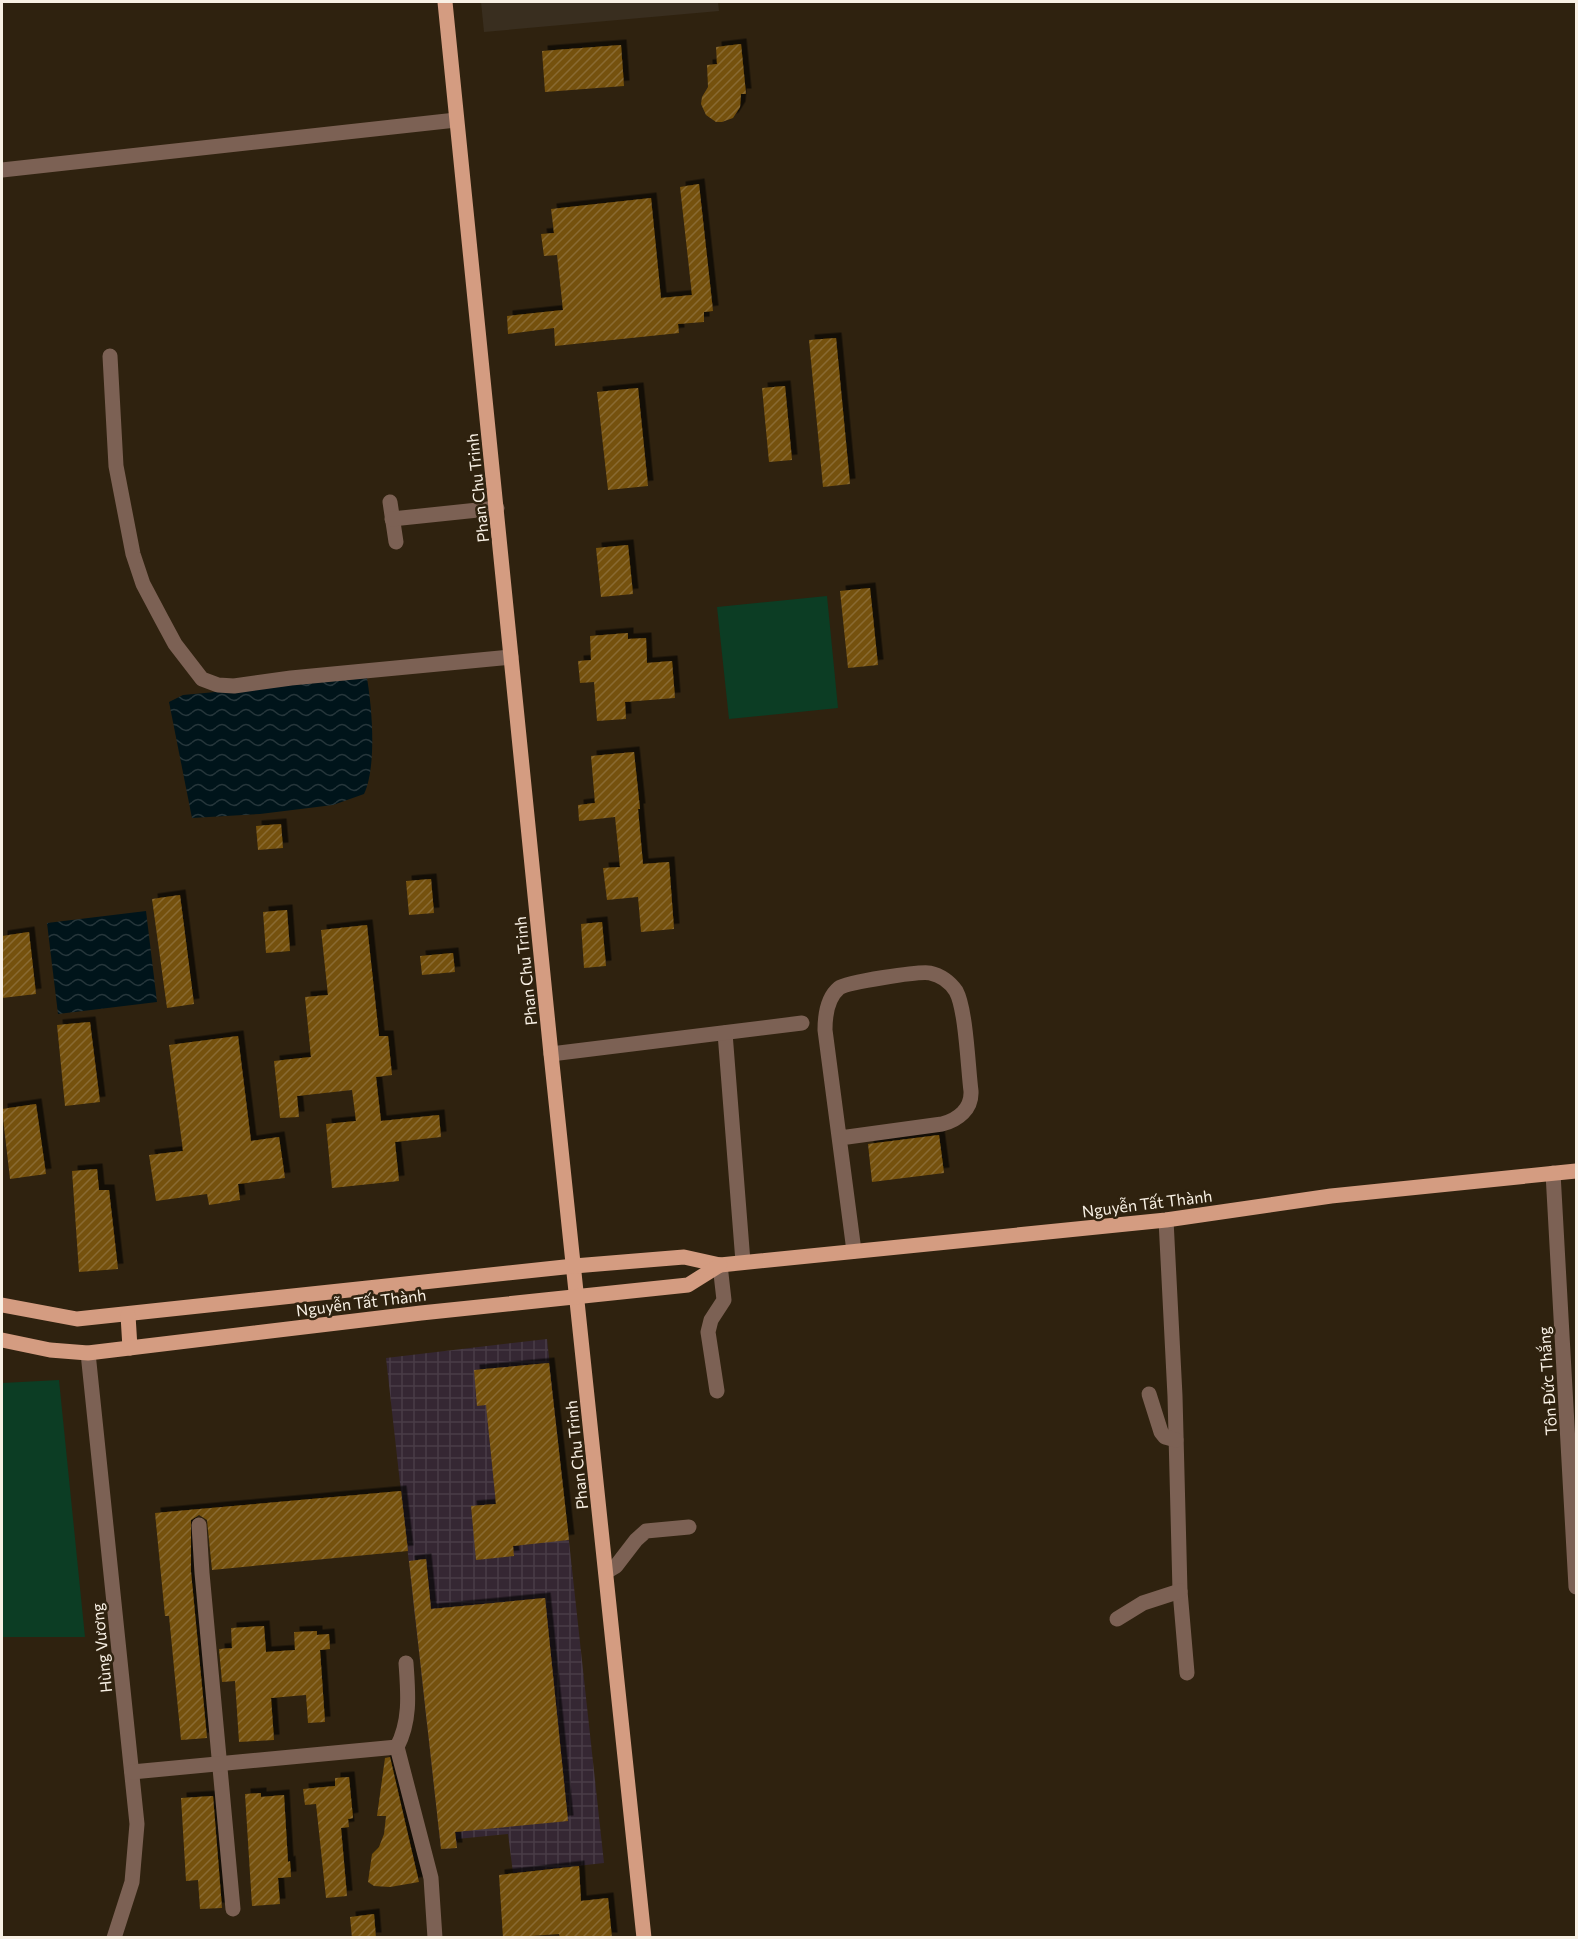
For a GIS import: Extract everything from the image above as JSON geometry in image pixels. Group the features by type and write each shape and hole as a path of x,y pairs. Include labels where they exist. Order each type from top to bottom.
{"main road":[{"name":"Phan Chu Trinh","path":"444,2 644,1938"},
{"name":"Nguyễn Tất Thành","path":"2,1305 77,1319 574,1266 684,1257 720,1265 1166,1220 1332,1196 1576,1171"},
{"name":"Nguyễn Tất Thành","path":"2,1340 50,1350 88,1353 688,1285 720,1265"},
{"path":"128,1315 130,1348"}],"street":[{"path":"2,170 456,120"},
{"path":"110,356 116,466 133,554 143,584 175,644 202,680 218,685 234,686 291,678 511,657"},
{"path":"390,502 396,543"},
{"path":"393,519 497,508"},
{"path":"840,1138 942,1124 953,1121 969,1107 971,1099 960,1000 951,984 944,979 927,973 850,983 832,995 827,1007 825,1030 855,1251"},
{"path":"551,1054 802,1023"},
{"path":"724,1033 743,1262"},
{"name":"Tôn Đức Thắng","path":"1553,1173 1572,1420 1576,1587"},
{"path":"1166,1220 1180,1591 1187,1673"},
{"path":"717,1390 708,1332 711,1320 724,1300 720,1265"},
{"name":"Hùng Vương","path":"88,1353 137,1824 132,1882 114,1938"},
{"path":"1149,1394 1161,1432 1165,1437 1176,1440"},
{"path":"199,1525 233,1909"},
{"path":"606,1572 616,1566 646,1531 689,1527"},
{"path":"1118,1619 1143,1603 1180,1591"},
{"path":"406,1663 408,1707 403,1735 397,1747 431,1878 435,1938"},
{"path":"132,1772 397,1747"}],"shaded area":[{"path":"481,2 718,2 719,11 484,32"},
{"path":"547,1339 604,1863 513,1873 508,1834 457,1839 457,1848 441,1849 386,1358"}],"green space":[{"path":"827,596 838,708 729,719 717,607"},
{"path":"59,1380 85,1637 2,1637 2,1383"}],"water":[{"path":"367,678 372,721 372,753 371,768 364,794 333,805 260,814 192,818 169,702 183,695"},
{"path":"146,911 157,1002 58,1014 47,923"}],"building":[{"path":"741,44 746,94 741,94 740,107 733,118 716,122 706,115 701,104 708,87 707,65 717,64 716,47"},
{"path":"621,45 624,86 545,92 542,51"},
{"path":"699,184 713,311 704,312 704,322 678,324 679,333 555,346 554,328 508,334 507,316 563,310 557,255 544,256 541,234 554,233 551,209 651,198 661,298 692,295 680,187"},
{"path":"836,338 850,484 823,487 809,340"},
{"path":"785,386 792,460 769,462 762,388"},
{"path":"638,388 648,486 608,490 597,392"},
{"path":"628,545 633,594 601,597 596,548"},
{"path":"870,588 878,665 848,668 840,591"},
{"path":"628,633 628,639 646,638 647,663 672,661 675,698 625,702 626,719 597,721 594,682 580,683 578,661 591,660 590,636"},
{"path":"634,752 643,864 669,862 674,929 641,932 638,897 607,900 603,868 620,867 615,817 579,821 578,805 595,803 591,756"},
{"path":"281,824 283,848 258,850 256,826"},
{"path":"431,879 434,913 409,915 406,881"},
{"path":"180,895 194,1004 167,1008 152,899"},
{"path":"287,910 290,951 266,953 263,912"},
{"path":"602,922 606,966 584,968 581,924"},
{"path":"367,925 379,1036 388,1036 392,1075 376,1077 381,1121 439,1115 441,1137 395,1142 399,1181 332,1188 326,1124 356,1121 352,1090 297,1096 299,1117 280,1118 274,1061 311,1057 305,997 328,995 321,930"},
{"path":"29,932 36,994 2,998 2,936"},
{"path":"453,953 455,972 422,975 420,956"},
{"path":"90,1022 100,1102 65,1106 57,1025"},
{"path":"238,1036 251,1141 279,1137 285,1178 238,1184 240,1200 209,1205 207,1194 156,1201 149,1155 183,1151 169,1045"},
{"path":"36,1104 46,1174 10,1179 2,1109"},
{"path":"939,1135 944,1173 872,1182 868,1144"},
{"path":"97,1169 99,1190 109,1190 118,1269 79,1272 72,1171"},
{"path":"549,1363 569,1540 513,1546 514,1556 476,1560 471,1506 496,1504 486,1405 477,1406 474,1370"},
{"path":"401,1491 408,1551 212,1570 207,1520 199,1515 191,1520 191,1572 207,1738 181,1740 169,1616 165,1616 155,1513"},
{"path":"426,1559 431,1609 545,1598 568,1821 455,1832 457,1848 441,1849 409,1561"},
{"path":"264,1626 266,1652 295,1650 294,1632 317,1631 317,1635 329,1634 330,1649 320,1650 325,1722 308,1723 306,1695 271,1698 274,1740 239,1742 235,1681 222,1682 219,1649 232,1648 231,1628"},
{"path":"390,1757 419,1882 390,1887 374,1886 368,1882 372,1854 379,1847 384,1834 386,1816 377,1816 385,1758"},
{"path":"349,1777 353,1818 348,1819 349,1827 341,1828 347,1896 326,1898 316,1804 305,1805 303,1789 335,1786 335,1778"},
{"path":"261,1793 261,1797 284,1795 291,1877 278,1878 280,1904 252,1906 245,1794"},
{"path":"213,1796 222,1908 200,1909 198,1880 186,1881 181,1798"},
{"path":"579,1866 581,1901 608,1898 612,1938 560,1938 559,1934 503,1938 499,1875"},
{"path":"374,1914 376,1938 352,1938 350,1917"}]}
